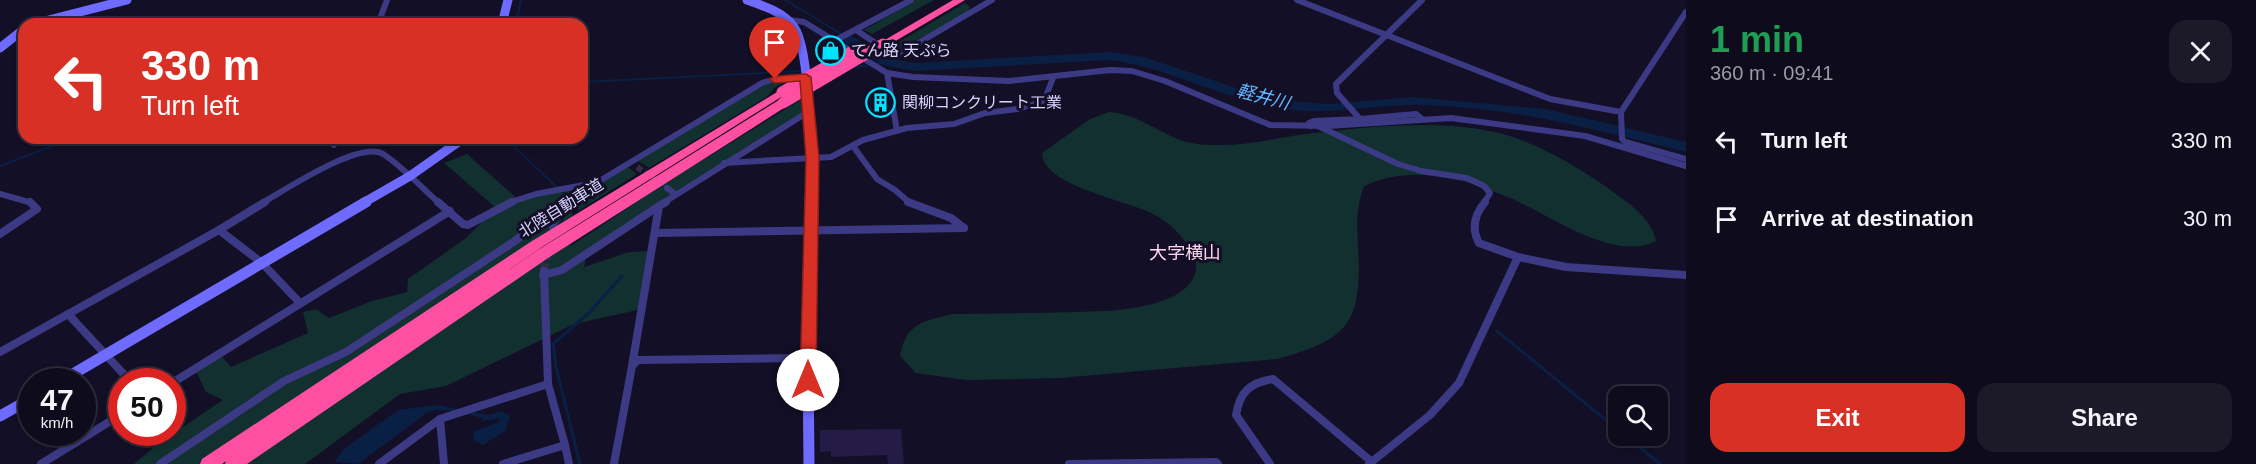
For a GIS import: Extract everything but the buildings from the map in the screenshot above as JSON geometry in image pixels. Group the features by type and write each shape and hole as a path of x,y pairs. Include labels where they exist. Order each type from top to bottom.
{"highway":[{"name":"北陸自動車道","path":"208,464 537,244 878,42 944,0"},
{"name":"北陸自動車道","path":"878,42 960,0"},
{"name":"北陸自動車道","path":"233,464 543,254 783,97"}],"main road":[{"path":"56,18 127,0"},
{"path":"504,18 508,0"},
{"path":"747,0 773,9 790,20 797,29 802,42 812,158 808,358 809,464"},
{"path":"0,48 18,34"},
{"path":"83,368 410,176 456,144"},
{"path":"0,416 18,406"}],"street":[{"path":"380,18 387,0"},
{"path":"837,39 911,0"},
{"path":"856,30 886,50 903,52 992,0"},
{"path":"1297,0 1550,99 1621,112"},
{"path":"1357,116 1337,93 1336,84 1422,0"},
{"path":"1686,12 1621,112 1622,139 1628,144 1686,159"},
{"path":"790,20 804,22 837,39 887,73 1009,81 1110,70 1132,71 1166,81 1262,123 1315,126 1451,118 1578,134 1686,166"},
{"path":"887,73 897,131"},
{"path":"160,464 284,381 354,346 515,241 556,208 629,161 762,83 775,79 806,77"},
{"path":"724,163 831,157 863,140 897,131 954,124 985,113 1018,109 1044,101 1053,78"},
{"path":"569,464 548,384 543,273 559,271 675,194 808,112"},
{"path":"1422,118 1413,114 1357,116 1309,123 1412,169 1466,179 1487,189 1490,197 1476,214 1476,241 1518,257 1566,267 1686,275"},
{"path":"656,233 963,228 951,218 909,203 895,190 877,179 853,146"},
{"path":"0,351 219,230 336,162 363,151 382,153 463,224 468,225 505,204 536,193 595,183"},
{"path":"629,161 637,167"},
{"path":"667,188 675,194"},
{"path":"0,194 31,202 37,209 0,234"},
{"path":"614,464 656,233 658,206"},
{"path":"553,227 556,208"},
{"path":"186,373 450,211"},
{"path":"219,230 262,263 300,303"},
{"path":"1270,464 1236,415 1238,398 1246,387 1255,382 1273,378 1371,463 1430,415 1459,383 1518,257"},
{"path":"68,314 118,368"},
{"path":"632,366 638,360 643,359 808,358"},
{"path":"379,464 440,419 548,384"},
{"path":"440,419 444,464"},
{"path":"41,464 108,423"},
{"path":"503,464 565,445"},
{"path":"1069,464 1216,462 1218,464"}],"green space":[{"path":"916,0 934,0 872,34 864,30"},
{"path":"965,3 970,7 968,12 902,48 892,46"},
{"path":"789,80 774,88 768,96 649,168 637,160 764,85"},
{"path":"807,96 808,112 587,253 584,267 629,252 653,251 642,309 574,324 446,386 400,394 305,464 134,464 155,446 186,446 186,425 223,400 206,392 195,369 219,353 231,367 308,333 303,312 316,309 329,318 372,301 407,292 408,279 466,238 496,208 444,163 467,154 518,199 574,188 571,246 662,185"},
{"path":"1109,112 1137,119 1180,140 1207,145 1241,144 1303,134 1394,126 1449,126 1502,134 1547,151 1605,186 1643,217 1649,224 1656,241 1639,246 1621,246 1602,241 1582,234 1510,198 1456,180 1419,175 1382,179 1364,186 1360,202 1357,229 1358,292 1354,309 1347,323 1337,334 1322,343 1277,359 1060,378 966,380 916,373 900,356 903,345 911,330 933,319 953,314 1076,312 1130,308 1156,303 1172,297 1187,287 1195,273 1195,260 1184,240 1170,225 1142,209 1071,183 1056,175 1046,165 1042,153 1090,119"},
{"path":"626,166 637,174 578,211 577,197"}],"water":[{"path":"437,405 489,415 502,411 510,416 506,430 483,445 474,440 473,432 499,422 500,418 482,421 482,418 455,412 441,410 428,412 358,464 336,462 335,460 344,449 398,410"}],"waterway":[{"path":"517,18 521,0"},
{"path":"785,0 843,35"},
{"name":"軽井川","path":"846,37 888,62 914,67 1110,56 1139,60 1251,98 1286,105 1330,108 1412,101 1546,113 1686,147"},
{"path":"850,68 888,62"},
{"path":"588,82 805,71"},
{"path":"0,166 57,144"},
{"path":"511,144 564,194 564,200"},
{"path":"562,224 563,207"},
{"path":"580,464 556,367 553,344 589,313 622,276"},
{"path":"1497,331 1608,422"},
{"path":"1638,446 1660,464"}],"tunnel":[{"path":"637,167 660,183"},
{"path":"544,271 552,233"}],"place":[{"name":"てん路 天ぷら","path":"830,50"},
{"name":"関柳コンクリート工業","path":"881,102"}],"district":[{"name":"大字横山","path":"1185,253"}],"route":[{"path":"775,79 806,77 812,158 808,380"}]}
